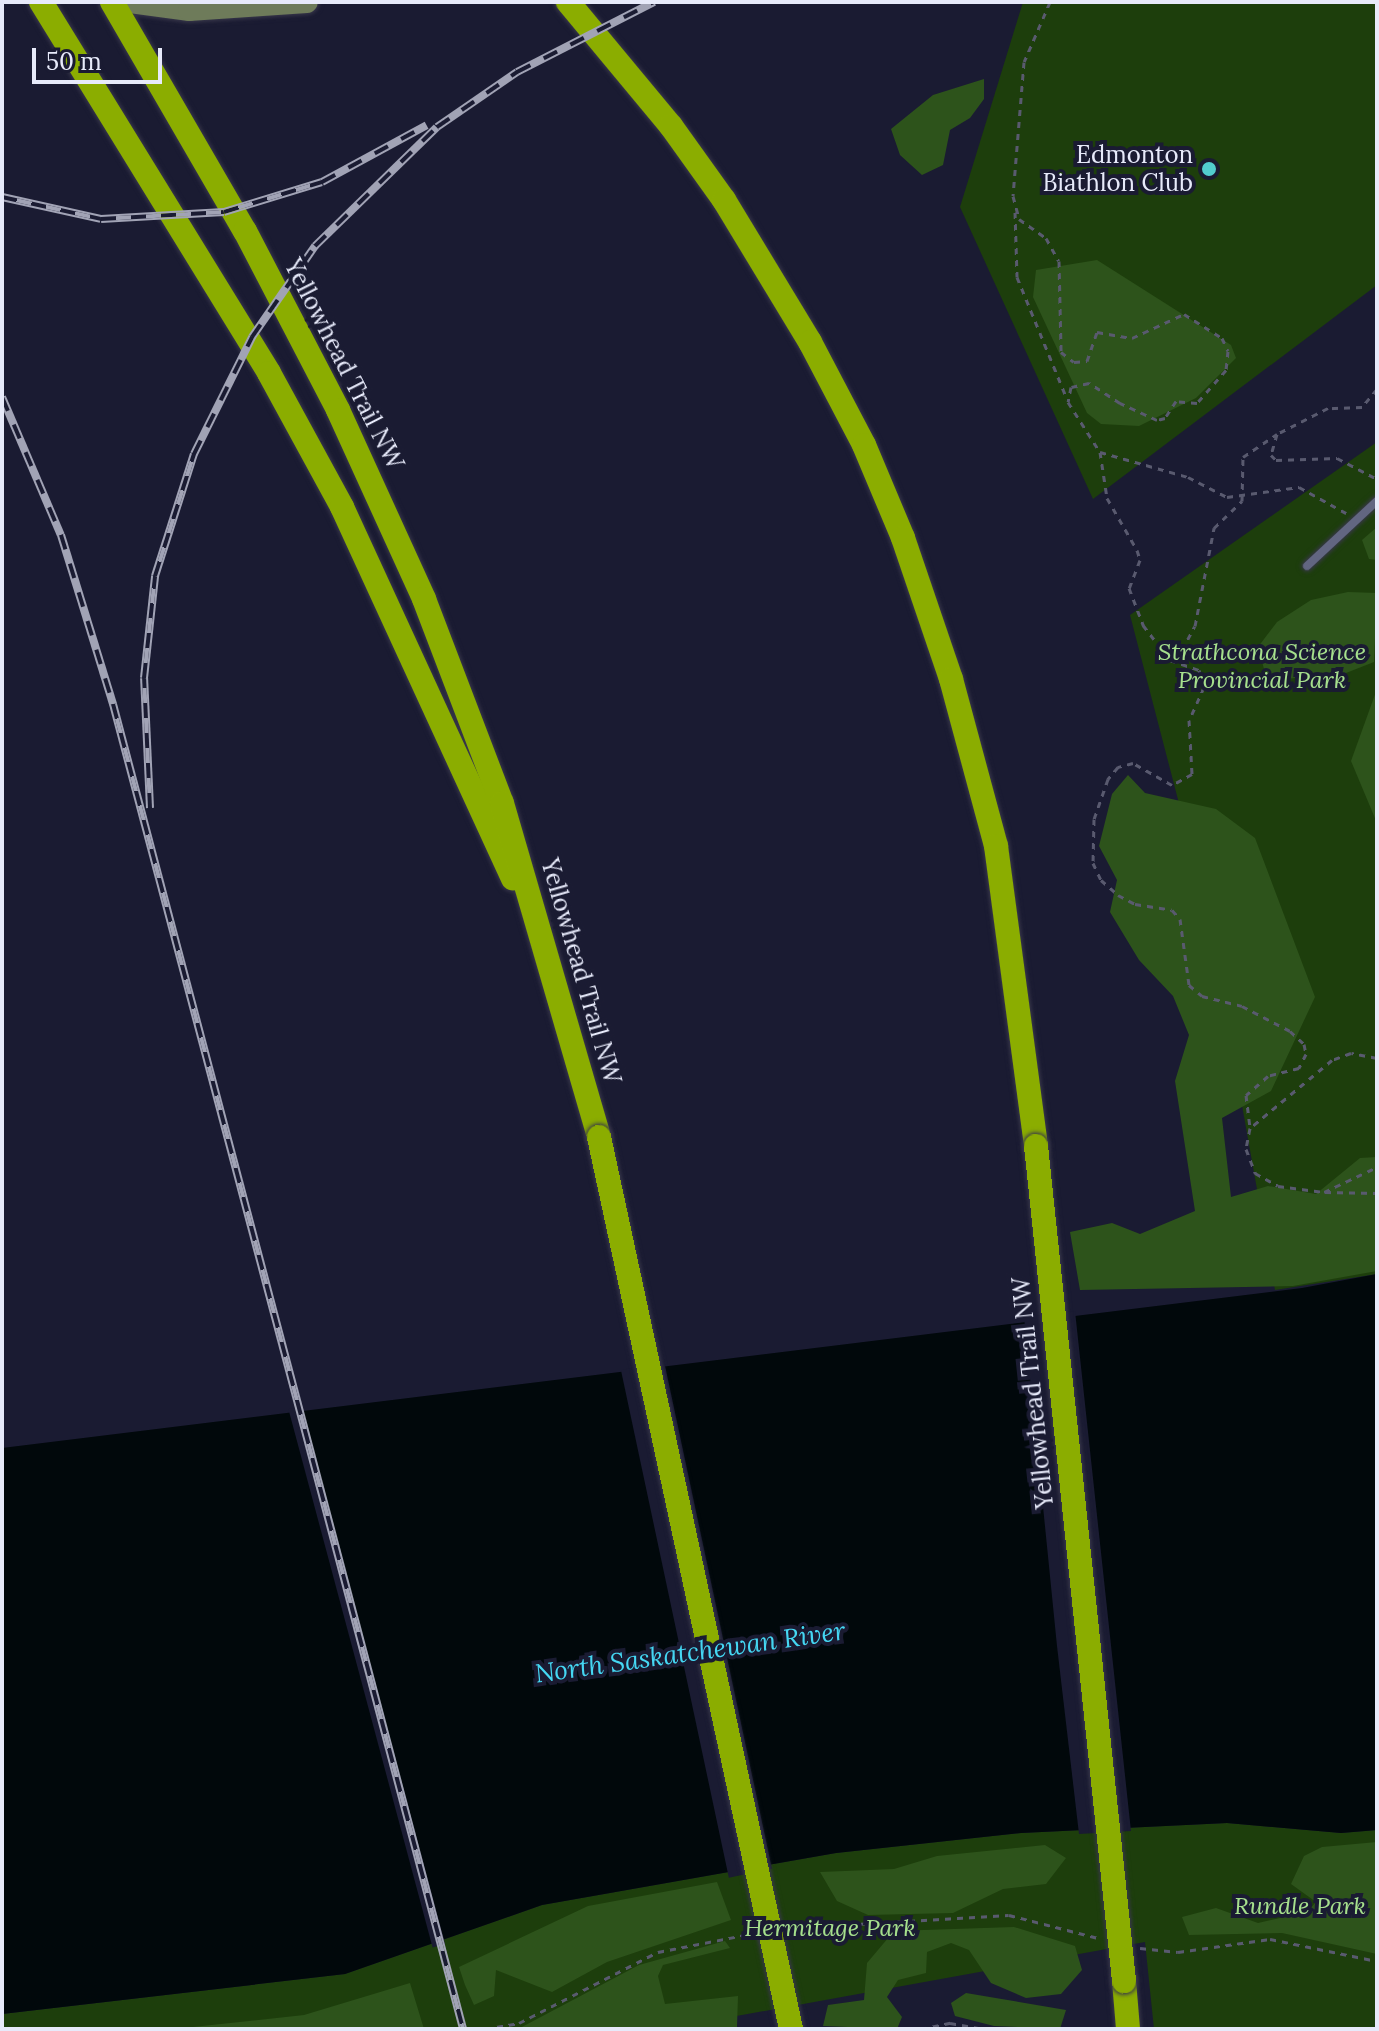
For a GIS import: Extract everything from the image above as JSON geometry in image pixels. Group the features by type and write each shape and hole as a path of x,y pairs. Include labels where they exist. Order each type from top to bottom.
{"highway":[{"path":"41,2 269,373 342,507 552,962"},
{"name":"Yellowhead Trail NW","path":"112,2 245,231 383,503 462,694 552,962 599,1137 791,2029"},
{"name":"Yellowhead Trail NW","path":"568,2 671,126 732,213 817,355 864,445 903,538 951,679 996,846 1036,1146 1128,2029"}],"main road":[{"path":"130,2 189,10 307,2"}],"lane":[{"path":"1307,566 1377,501"}],"path":[{"path":"1050,2 1024,62 1013,252 1020,285 1068,402 1100,452 1107,498 1137,550 1140,560 1129,588 1135,606 1166,656 1193,667 1204,678 1189,720 1192,774 1172,785 1133,763 1118,767 1098,808 1091,853 1101,880 1118,895 1135,904 1172,910 1180,919 1189,985 1202,996 1242,1006 1290,1031 1304,1044 1306,1054 1299,1068 1268,1076 1246,1095 1250,1128 1246,1149 1255,1173 1278,1186 1324,1192 1377,1193"},
{"path":"1015,210 1046,238 1059,261 1058,343 1068,359 1087,361 1097,332 1132,338 1184,314 1222,338 1228,351 1226,370 1197,403 1176,401 1165,418 1157,420 1120,403 1089,383 1071,387 1068,402"},
{"path":"1166,656 1182,650 1195,626 1214,528 1238,510 1243,496 1243,457 1277,434 1328,408 1362,407 1377,389"},
{"path":"1277,434 1272,441 1276,460 1337,458 1377,479"},
{"path":"1100,452 1188,477 1227,497 1291,485 1360,517"},
{"path":"1250,1128 1332,1060 1351,1053 1377,1058"},
{"path":"1324,1192 1377,1167"},
{"path":"777,1930 1009,1915 1105,1939"},
{"path":"485,2029 519,2023 658,1952 763,1932"},
{"path":"1132,1946 1178,1952 1270,1939 1377,1961"},
{"path":"921,2029 950,2023 985,2029"}],"green space":[{"path":"1023,2 1377,2 1377,285 1093,499 960,207"},
{"path":"984,79 984,99 970,118 950,130 943,165 922,175 900,155 891,129 933,95"},
{"path":"1097,260 1231,345 1236,358 1196,398 1139,426 1101,424 1087,413 1033,297 1036,270"},
{"name":"Strathcona Science Provincial Park","path":"1377,442 1377,1274 1275,1290 1208,915 1130,615"},
{"path":"1377,527 1377,560 1369,559 1362,540"},
{"path":"1348,592 1377,593 1374,662 1346,673 1275,680 1264,669 1258,647 1277,622 1311,600"},
{"path":"1377,689 1377,823 1351,761"},
{"path":"1128,775 1145,793 1216,809 1255,838 1315,997 1271,1091 1222,1118 1231,1197 1268,1186 1316,1194 1360,1158 1377,1157 1377,1271 1293,1286 1080,1290 1070,1232 1112,1223 1140,1234 1195,1211 1175,1081 1189,1035 1173,996 1139,960 1110,912 1117,880 1099,846 1112,794"},
{"path":"1227,1823 1341,1833 1377,1830 1377,2029 1154,2029 1145,1942 665,2029 2,2029 2,2014 345,1974 542,1905 836,1853 1021,1833"},
{"path":"1377,1842 1377,1954 1282,1933 1189,1935 1182,1917 1216,1908 1258,1923 1307,1912 1316,1902 1291,1884 1304,1856 1322,1847"},
{"path":"1045,1845 1066,1858 1046,1884 1003,1889 953,1913 868,1915 837,1901 820,1872 894,1869 937,1856"},
{"path":"717,1882 731,1920 607,1962 552,1992 496,1970 494,1996 474,2005 459,1967 588,1906"},
{"path":"1014,1927 1075,1946 1082,1970 1061,1994 1026,1998 991,1983 969,1950 951,1943 927,1952 926,1973 898,1980 887,1997 902,2017 897,2029 823,2026 828,2005 864,2000 867,1963 894,1931"},
{"path":"725,1941 730,1948 663,1965 658,1976 665,2004 738,1996 737,2027 518,2029 639,1965"},
{"path":"410,1983 424,2029 174,2029 304,2015"},
{"path":"966,1993 1066,2010 1060,2029 994,2026 955,2016 951,2003"}],"water":[{"name":"North Saskatchewan River","path":"1377,1274 1377,1830 1341,1833 1227,1823 1021,1833 836,1853 542,1905 345,1974 2,2014 2,1448 1302,1288"}],"pier":[{"path":"1075,1311 1131,1831 1079,1834 1024,1317"},
{"path":"664,1361 772,1869 729,1878 621,1370"},
{"path":"301,1406 445,1944 433,1947 288,1409"}],"railway":[{"path":"150,808 144,678 155,576 194,454 252,337 315,246 437,127 517,72 654,2"},
{"path":"2,197 101,219 224,212 322,182 427,125"},
{"path":"2,397 61,535 113,704 463,2029"}],"place":[{"name":"Edmonton Biathlon Club","path":"1209,169"}],"park label":[{"name":"Rundle Park","path":"1300,1906"},
{"name":"Hermitage Park","path":"830,1928"}]}
